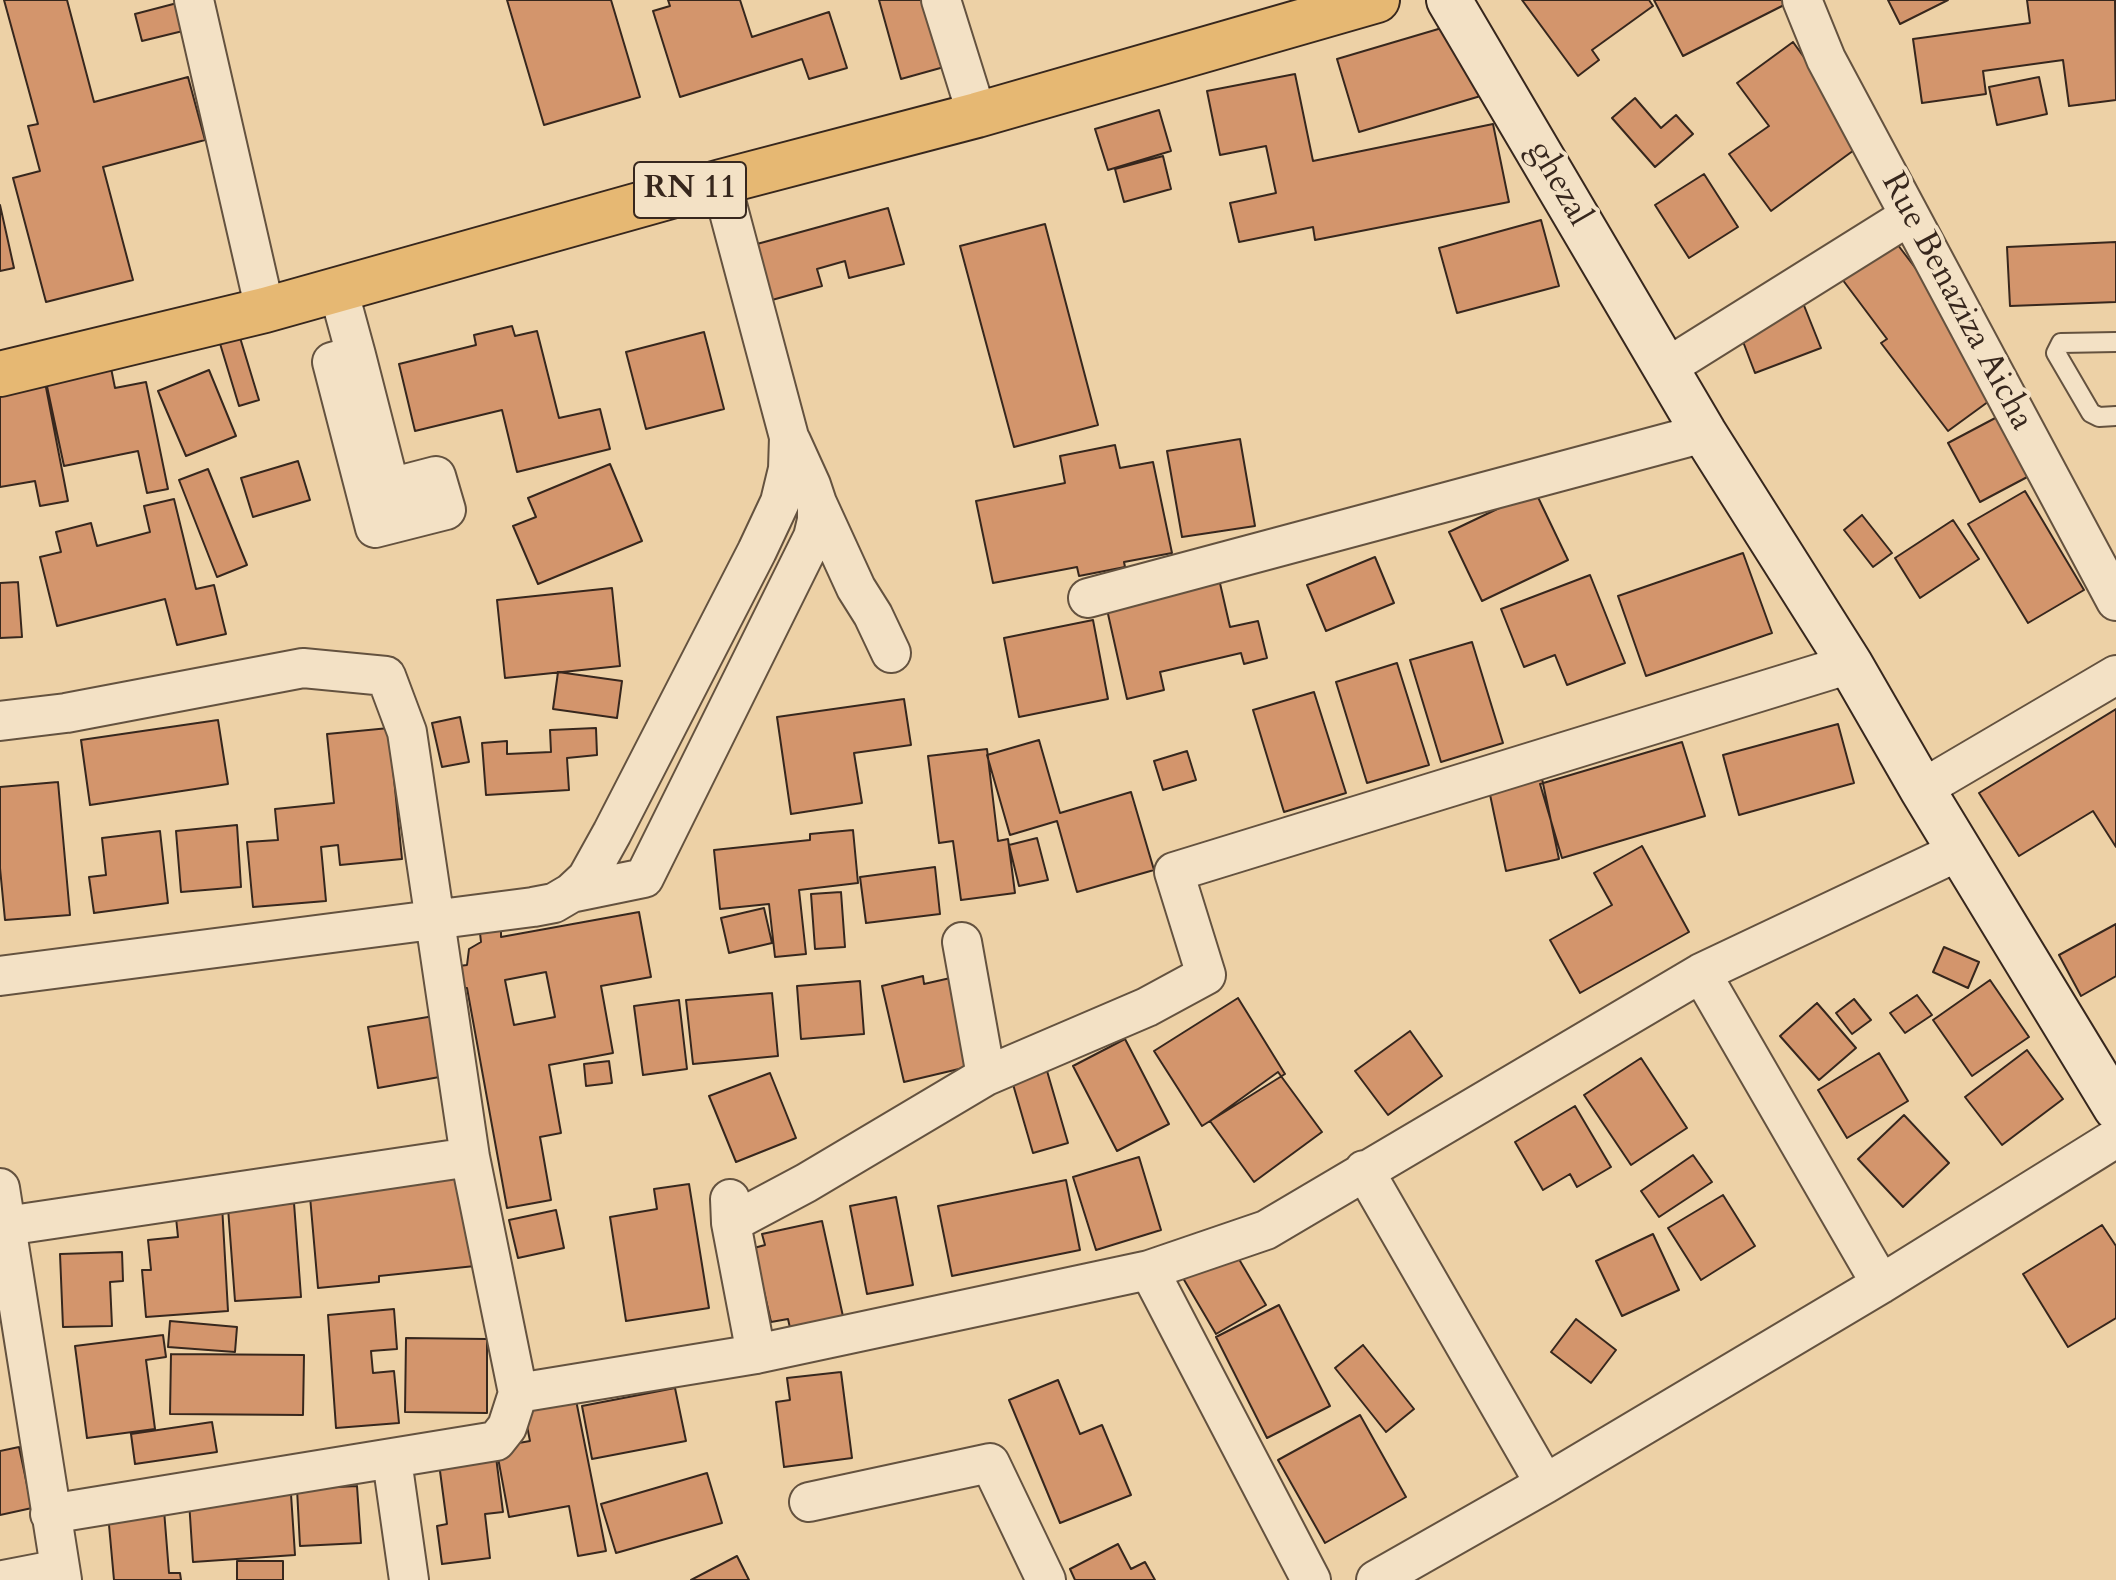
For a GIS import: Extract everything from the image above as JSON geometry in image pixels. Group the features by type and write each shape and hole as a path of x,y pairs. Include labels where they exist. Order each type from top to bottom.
{"main road":[{"name":"RN 11","path":"0,374 265,310 721,182 977,115 1377,0"},
{"name":"ghezal","path":"1449,0 1704,433 1850,664 1959,851 2116,1108"}],"street":[{"path":"194,0 265,310"},
{"path":"941,0 977,115"},
{"name":"Rue Benaziza Aicha","path":"1802,0 1826,59 2116,601"},
{"path":"721,182 789,437 856,588 891,653"},
{"path":"1666,368 1909,216"},
{"path":"338,289 356,355 390,488 436,476 446,510 375,528 332,362 356,355"},
{"path":"1088,598 1704,433"},
{"path":"0,976 533,907 554,903 571,893 587,878 612,833 757,551 780,502 788,469 789,437"},
{"path":"571,893 644,878 813,537 817,503"},
{"path":"756,1354 730,1210 806,1183 986,1076 1147,1007 1206,975 1174,872 1850,664"},
{"path":"0,721 66,713 303,668 386,676 407,732 470,1157 518,1393 507,1427 496,1441 50,1514"},
{"path":"1922,789 2116,675"},
{"path":"518,1393 756,1354 1149,1270 1266,1230 1701,973 1959,851"},
{"path":"962,942 986,1076"},
{"path":"1701,973 1881,1284"},
{"path":"1376,1580 1545,1484 1881,1284 2116,1138"},
{"path":"6,1226 470,1157"},
{"path":"1364,1170 1545,1484"},
{"path":"0,1188 61,1574 3,1580"},
{"path":"1149,1270 1311,1580"},
{"path":"392,1460 409,1580"},
{"path":"809,1502 990,1463 1046,1580"}],"lane":[{"path":"2116,342 2061,343 2056,353 2086,408 2099,417 2116,416"}],"building":[{"path":"4,0 67,0 94,102 188,77 205,140 103,167 133,280 46,302 13,178 40,171 28,126 38,124"},
{"path":"507,0 611,0 640,97 544,125"},
{"path":"668,0 740,0 752,37 829,12 847,68 809,79 802,59 680,97 653,11 670,6"},
{"path":"879,0 926,0 944,67 901,79"},
{"path":"1522,0 1649,0 1653,6 1592,50 1599,60 1578,76"},
{"path":"1654,0 1784,0 1786,4 1683,56"},
{"path":"1888,0 1948,0 1900,24"},
{"path":"2027,0 2115,0 2116,100 2069,106 2063,60 1983,71 1986,94 1922,103 1913,39 2030,23"},
{"path":"181,2 187,30 142,41 135,14"},
{"path":"1462,22 1484,95 1359,132 1337,59"},
{"path":"1793,42 1865,142 1771,211 1729,154 1769,126 1737,83"},
{"path":"1295,74 1313,161 1493,124 1509,202 1315,240 1313,227 1239,242 1230,203 1276,193 1266,146 1220,155 1207,91"},
{"path":"2039,77 2047,114 1997,125 1989,87"},
{"path":"1635,98 1661,128 1676,115 1693,134 1655,167 1612,118"},
{"path":"1159,110 1171,151 1108,170 1095,129"},
{"path":"1163,156 1171,189 1124,202 1115,169"},
{"path":"1704,174 1738,227 1689,258 1655,205"},
{"path":"0,205 14,268 0,271"},
{"path":"888,208 904,264 849,278 845,261 817,269 822,286 772,300 757,244"},
{"path":"1541,220 1559,286 1457,313 1439,248"},
{"path":"1045,224 1098,425 1014,447 960,246"},
{"path":"1891,236 2007,388 1948,431 1881,343 1887,339 1839,275"},
{"path":"2116,242 2116,302 2010,306 2007,247"},
{"path":"1799,293 1821,348 1755,373 1734,318"},
{"path":"512,326 515,336 537,331 559,418 600,409 610,449 517,472 502,410 415,431 399,364 476,345 474,335"},
{"path":"238,331 259,400 239,406 218,337"},
{"path":"704,332 724,409 646,429 626,352"},
{"path":"110,363 115,388 146,382 168,489 147,493 138,451 64,466 45,377"},
{"path":"209,370 236,436 186,456 158,391"},
{"path":"44,377 68,501 40,506 35,481 0,487 0,385"},
{"path":"1999,416 2031,475 1980,502 1948,443"},
{"path":"1240,439 1255,526 1182,537 1167,451"},
{"path":"1115,445 1120,468 1153,462 1172,553 1124,562 1125,567 1079,576 1077,567 993,583 976,501 1065,483 1060,456"},
{"path":"298,461 310,500 253,517 241,478"},
{"path":"610,464 642,541 538,584 513,526 536,517 528,498"},
{"path":"208,469 247,565 217,577 179,480"},
{"path":"1535,491 1568,560 1482,601 1449,532"},
{"path":"2025,491 2084,590 2028,623 1968,524"},
{"path":"174,499 196,589 214,585 226,634 177,645 165,599 57,626 40,557 61,552 56,532 91,523 97,546 150,532 144,506"},
{"path":"1862,515 1892,553 1873,567 1844,530"},
{"path":"1953,520 1979,559 1920,598 1895,558"},
{"path":"1743,553 1772,633 1646,676 1618,596"},
{"path":"1375,557 1394,603 1326,631 1307,585"},
{"path":"1590,575 1625,663 1567,685 1555,655 1524,667 1501,609"},
{"path":"1219,579 1230,627 1258,621 1267,658 1244,664 1241,653 1160,672 1164,690 1127,699 1106,605"},
{"path":"18,582 22,637 0,638 0,583"},
{"path":"612,588 620,666 505,678 497,600"},
{"path":"1093,620 1108,699 1019,717 1004,638"},
{"path":"1472,642 1503,743 1441,762 1410,660"},
{"path":"1397,663 1429,765 1367,783 1336,682"},
{"path":"558,672 622,681 617,718 553,709"},
{"path":"1314,692 1346,793 1284,812 1253,710"},
{"path":"904,699 911,745 854,753 862,803 791,814 777,717"},
{"path":"2116,709 2116,847 2093,811 2019,856 1979,793"},
{"path":"460,717 469,762 442,767 432,723"},
{"path":"218,720 228,784 90,805 81,740"},
{"path":"1838,724 1854,783 1739,815 1723,755"},
{"path":"389,728 402,859 340,865 338,845 321,847 326,901 253,907 247,842 278,840 275,809 334,803 327,734"},
{"path":"596,728 597,755 567,758 569,790 486,795 482,743 507,741 507,754 551,752 550,730"},
{"path":"1039,740 1060,813 1131,792 1154,870 1077,892 1057,821 1010,835 987,755"},
{"path":"1682,742 1705,816 1562,858 1540,784"},
{"path":"987,749 998,841 1008,839 1015,893 961,900 953,841 939,843 928,756"},
{"path":"1187,751 1196,780 1163,790 1154,761"},
{"path":"1541,774 1559,859 1506,871 1488,785"},
{"path":"58,782 70,915 5,920 0,868 0,787"},
{"path":"237,825 241,887 181,892 176,831"},
{"path":"853,830 858,883 799,890 806,954 775,957 769,904 720,909 714,850 810,840 810,834"},
{"path":"160,831 168,903 94,913 89,877 106,875 102,838"},
{"path":"1037,838 1048,880 1019,886 1009,845"},
{"path":"1642,846 1689,932 1580,993 1550,940 1612,905 1594,873"},
{"path":"935,867 940,914 866,923 860,877"},
{"path":"841,892 845,947 815,949 811,894"},
{"path":"764,908 772,943 729,953 721,918"},
{"path":"639,912 651,977 601,986 613,1053 549,1065 561,1133 540,1137 551,1200 507,1208 467,988 462,988 459,966 467,965 469,949 481,942 480,933 501,930 501,937","holes":["546,972 555,1017 514,1025 505,980"]},
{"path":"2116,924 2116,976 2081,996 2059,955"},
{"path":"1944,947 1979,962 1968,988 1933,972"},
{"path":"923,976 924,984 959,976 980,1064 904,1082 882,986"},
{"path":"1990,980 2029,1037 1972,1076 1933,1020"},
{"path":"860,981 864,1034 801,1039 797,986"},
{"path":"772,993 778,1056 693,1064 686,1000"},
{"path":"1917,995 1932,1015 1905,1033 1890,1013"},
{"path":"1238,998 1285,1074 1202,1126 1154,1051"},
{"path":"1854,999 1871,1020 1852,1034 1836,1013"},
{"path":"679,1000 687,1069 643,1075 634,1006"},
{"path":"1817,1003 1856,1048 1819,1080 1780,1036"},
{"path":"434,1016 445,1076 378,1088 368,1027"},
{"path":"1410,1031 1442,1076 1388,1115 1355,1071"},
{"path":"1125,1039 1169,1124 1117,1151 1073,1066"},
{"path":"2027,1050 2063,1099 2002,1145 1965,1097"},
{"path":"1879,1053 1908,1101 1847,1138 1818,1090"},
{"path":"1641,1058 1687,1128 1631,1165 1584,1095"},
{"path":"609,1061 612,1083 586,1086 584,1064"},
{"path":"1045,1064 1068,1143 1033,1153 1010,1074"},
{"path":"1278,1072 1322,1132 1254,1182 1210,1121"},
{"path":"770,1073 796,1138 736,1162 709,1096"},
{"path":"1575,1106 1611,1167 1577,1187 1570,1174 1543,1190 1515,1142"},
{"path":"1904,1115 1949,1163 1903,1207 1858,1159"},
{"path":"1693,1155 1712,1182 1659,1217 1641,1191"},
{"path":"1139,1157 1161,1230 1096,1250 1073,1177"},
{"path":"465,1169 475,1266 379,1276 379,1282 318,1288 309,1185"},
{"path":"1066,1180 1080,1250 952,1276 938,1206"},
{"path":"689,1184 709,1308 626,1321 610,1217 657,1209 654,1189"},
{"path":"1723,1195 1755,1246 1701,1280 1668,1228"},
{"path":"896,1197 913,1285 867,1294 850,1206"},
{"path":"294,1203 301,1297 235,1301 228,1208"},
{"path":"222,1205 228,1311 146,1317 142,1270 151,1270 148,1240 178,1237 175,1208"},
{"path":"556,1210 564,1248 518,1258 509,1220"},
{"path":"822,1221 846,1330 793,1341 788,1319 771,1322 754,1248 765,1245 762,1234"},
{"path":"2102,1225 2116,1246 2116,1318 2068,1347 2023,1274"},
{"path":"1653,1234 1679,1290 1622,1316 1596,1261"},
{"path":"1230,1244 1266,1305 1216,1334 1180,1273"},
{"path":"122,1252 123,1281 110,1282 112,1326 63,1327 60,1254"},
{"path":"1279,1305 1330,1406 1267,1438 1216,1337"},
{"path":"394,1309 397,1349 371,1351 373,1373 394,1371 399,1423 336,1428 328,1315"},
{"path":"1576,1319 1616,1350 1591,1383 1551,1352"},
{"path":"170,1321 237,1327 235,1352 168,1347"},
{"path":"163,1335 166,1357 146,1360 155,1429 87,1438 75,1346"},
{"path":"406,1338 487,1339 487,1413 405,1412"},
{"path":"1363,1345 1414,1409 1386,1432 1335,1368"},
{"path":"171,1354 304,1355 303,1415 170,1414"},
{"path":"841,1372 852,1458 784,1467 776,1402 790,1400 787,1378"},
{"path":"1058,1380 1080,1434 1102,1425 1131,1495 1060,1523 1009,1400"},
{"path":"573,1385 606,1551 578,1556 569,1506 509,1517 496,1447 530,1441 521,1396"},
{"path":"675,1388 686,1441 592,1459 582,1406"},
{"path":"1360,1415 1406,1497 1325,1543 1278,1460"},
{"path":"212,1422 217,1452 135,1464 131,1434"},
{"path":"19,1447 32,1508 0,1515 0,1451"},
{"path":"495,1449 503,1512 485,1514 490,1558 442,1564 437,1526 447,1524 438,1456"},
{"path":"707,1473 722,1523 616,1553 601,1504"},
{"path":"357,1486 361,1543 300,1546 297,1489"},
{"path":"291,1494 295,1555 193,1562 189,1501"},
{"path":"164,1510 169,1573 180,1573 181,1580 114,1580 108,1514"},
{"path":"1118,1544 1131,1569 1145,1562 1155,1580 1075,1580 1070,1569"},
{"path":"737,1556 749,1580 691,1580"},
{"path":"237,1561 283,1561 283,1580 237,1580"}]}
